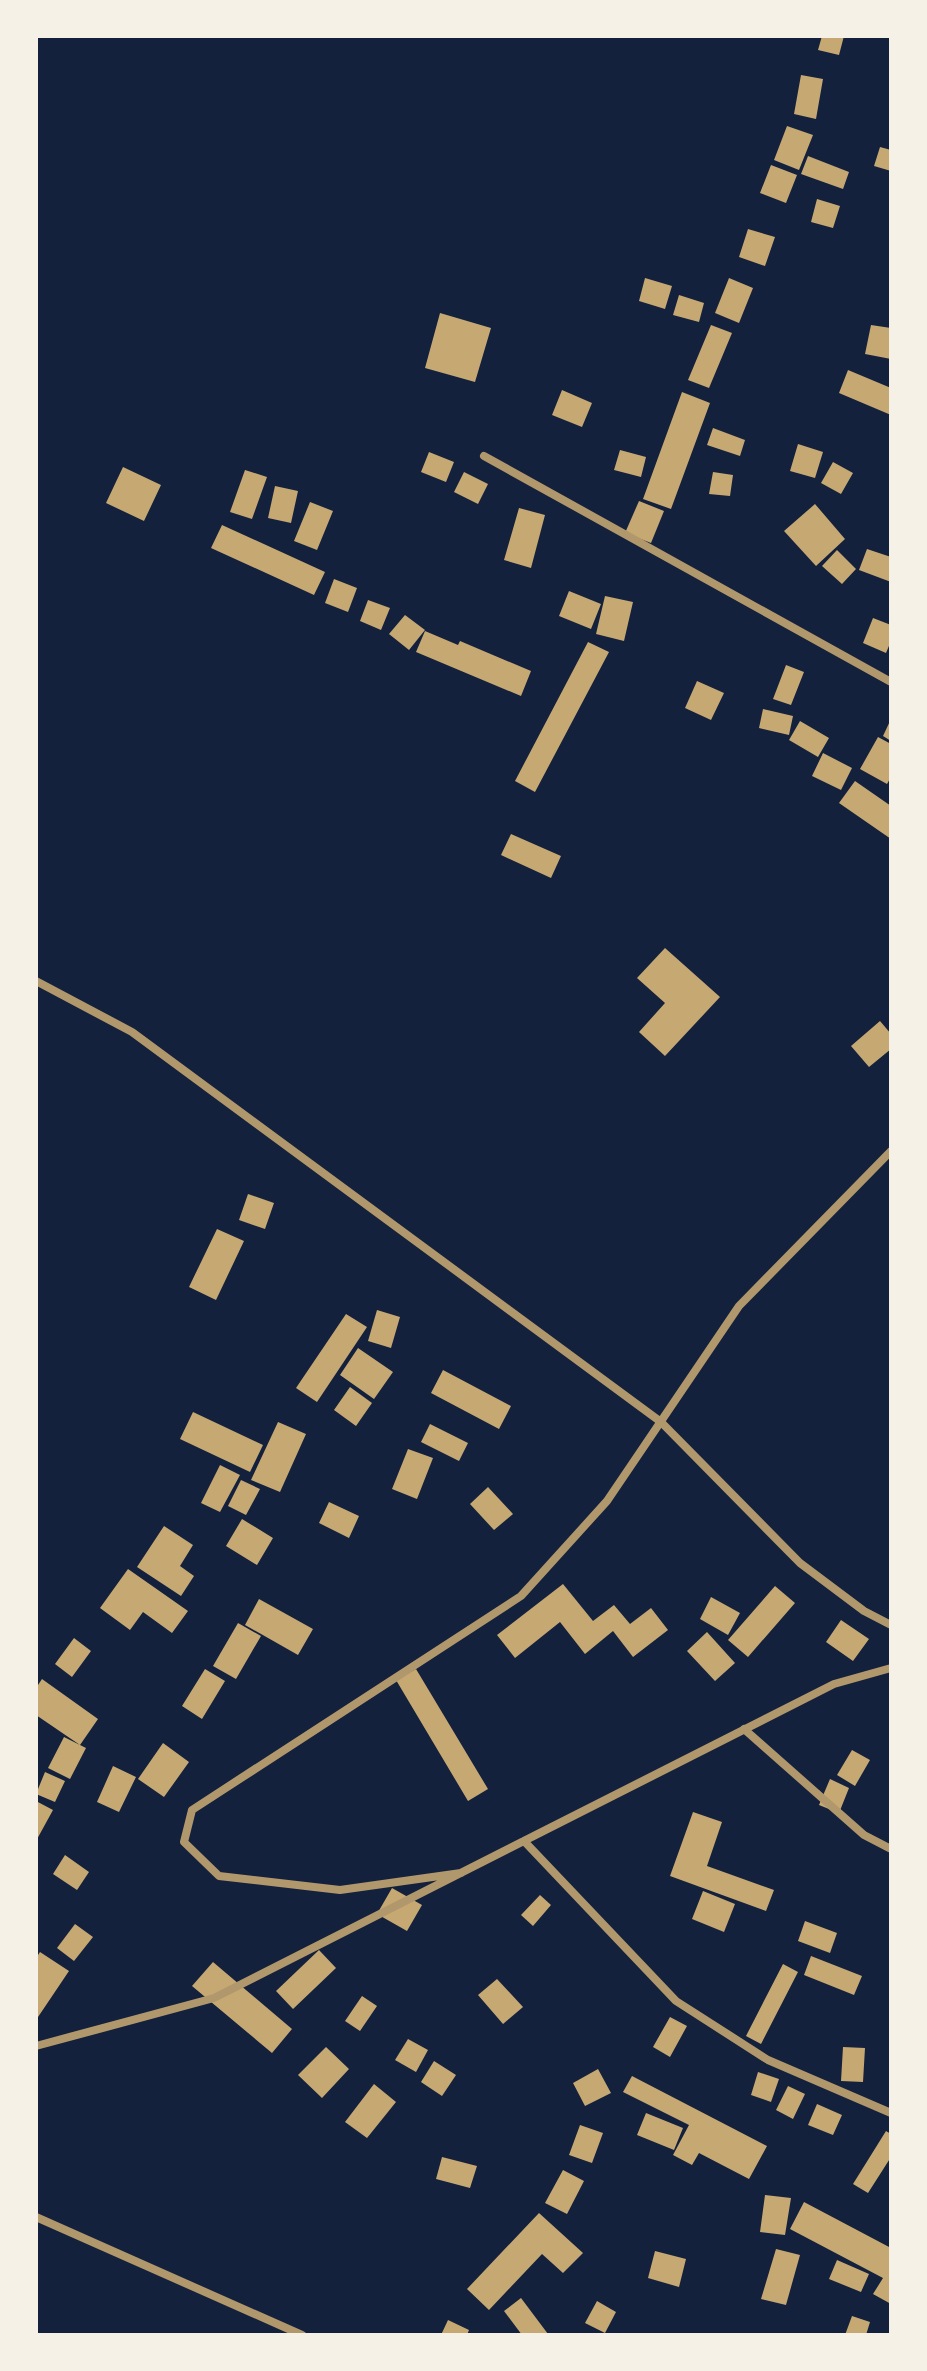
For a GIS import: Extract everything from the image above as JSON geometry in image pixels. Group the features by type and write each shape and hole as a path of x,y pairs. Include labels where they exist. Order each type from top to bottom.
{"street":[{"path":"484,456 891,682"},
{"path":"36,981 132,1032 661,1422 800,1563 864,1611 891,1625"},
{"path":"461,1873 340,1890 219,1876 184,1842 192,1810 521,1596 607,1501 739,1306 891,1151"},
{"path":"36,2046 214,1998 834,1684 891,1668"},
{"path":"744,1729 864,1835 891,1849"},
{"path":"524,1841 676,2001 768,2060 891,2113"},
{"path":"36,2217 302,2335"}],"building":[{"path":"822,36 844,36 839,55 818,50"},
{"path":"801,75 823,79 816,119 794,114"},
{"path":"787,126 813,135 799,170 774,160"},
{"path":"880,147 891,150 891,171 874,166"},
{"path":"808,156 849,172 843,189 801,174"},
{"path":"771,165 797,175 786,203 760,193"},
{"path":"817,199 840,206 833,228 811,222"},
{"path":"748,229 775,237 765,266 739,257"},
{"path":"645,278 672,286 665,309 639,301"},
{"path":"729,278 753,288 739,323 715,313"},
{"path":"679,295 704,303 699,322 673,315"},
{"path":"440,313 491,328 475,382 425,368"},
{"path":"711,325 732,333 709,388 688,380"},
{"path":"871,325 891,328 891,359 865,354"},
{"path":"848,370 891,388 891,415 839,393"},
{"path":"562,390 592,403 582,427 552,415"},
{"path":"682,392 710,403 671,509 643,499"},
{"path":"713,428 745,440 740,456 707,445"},
{"path":"798,444 823,452 815,478 790,471"},
{"path":"620,450 646,457 641,477 614,470"},
{"path":"429,452 454,462 446,482 421,472"},
{"path":"833,462 853,473 841,494 821,483"},
{"path":"123,467 161,485 144,521 106,503"},
{"path":"245,470 267,477 252,519 230,512"},
{"path":"464,472 488,484 478,504 454,492"},
{"path":"713,472 733,475 730,496 709,494"},
{"path":"275,486 298,491 291,523 268,518"},
{"path":"639,501 664,511 651,543 625,533"},
{"path":"310,502 333,511 317,550 294,541"},
{"path":"815,504 845,539 816,566 784,531"},
{"path":"519,508 545,515 531,568 504,560"},
{"path":"222,525 325,572 314,595 211,548"},
{"path":"867,549 891,557 891,582 859,570"},
{"path":"837,550 856,569 842,584 822,566"},
{"path":"334,579 357,588 348,612 325,603"},
{"path":"569,591 601,604 591,629 559,616"},
{"path":"605,596 633,602 624,641 596,634"},
{"path":"368,600 390,608 381,630 360,621"},
{"path":"405,615 425,630 409,650 389,634"},
{"path":"873,618 891,625 891,641 886,653 863,643"},
{"path":"425,631 458,645 460,641 531,671 521,696 416,652"},
{"path":"588,642 609,652 535,792 515,781"},
{"path":"786,665 804,672 791,705 773,699"},
{"path":"697,681 724,693 711,720 685,708"},
{"path":"763,709 793,716 789,735 759,728"},
{"path":"891,719 891,741 883,736"},
{"path":"800,721 829,738 818,757 789,740"},
{"path":"878,737 891,744 891,777 887,784 860,769"},
{"path":"823,753 852,768 841,790 812,776"},
{"path":"855,781 891,806 891,839 839,803"},
{"path":"511,834 561,856 551,878 501,855"},
{"path":"665,948 720,997 665,1056 639,1032 665,1003 637,978"},
{"path":"880,1021 891,1034 891,1049 869,1067 851,1046"},
{"path":"248,1194 274,1203 265,1229 239,1220"},
{"path":"217,1229 244,1241 216,1300 189,1287"},
{"path":"377,1310 400,1317 391,1348 368,1341"},
{"path":"346,1314 367,1327 317,1402 296,1388"},
{"path":"358,1348 393,1372 374,1399 340,1375"},
{"path":"443,1370 511,1406 499,1429 431,1393"},
{"path":"350,1387 372,1403 356,1426 334,1410"},
{"path":"193,1412 263,1445 250,1472 180,1439"},
{"path":"278,1422 306,1434 280,1492 251,1480"},
{"path":"430,1424 468,1443 459,1461 421,1442"},
{"path":"408,1449 433,1458 417,1499 392,1489"},
{"path":"220,1465 240,1475 220,1512 201,1503"},
{"path":"241,1480 260,1489 246,1515 228,1506"},
{"path":"488,1487 513,1514 494,1530 470,1504"},
{"path":"329,1502 359,1516 349,1538 319,1523"},
{"path":"242,1519 273,1538 257,1565 226,1546"},
{"path":"164,1526 193,1545 180,1566 194,1576 181,1596 137,1567"},
{"path":"128,1569 188,1611 172,1633 143,1612 130,1630 100,1608"},
{"path":"563,1584 593,1621 614,1605 630,1624 651,1608 668,1630 633,1657 613,1631 585,1654 560,1622 515,1658 497,1635"},
{"path":"775,1586 795,1603 748,1657 728,1640"},
{"path":"711,1597 740,1613 728,1635 700,1619"},
{"path":"259,1599 313,1629 298,1655 245,1625"},
{"path":"841,1620 869,1639 853,1661 826,1642"},
{"path":"238,1623 261,1636 236,1679 213,1666"},
{"path":"707,1632 735,1663 715,1681 687,1651"},
{"path":"74,1638 91,1651 72,1677 55,1664"},
{"path":"205,1669 225,1681 202,1719 182,1706"},
{"path":"416,1669 488,1789 468,1801 396,1680"},
{"path":"42,1679 98,1719 80,1745 36,1715 36,1688"},
{"path":"64,1737 86,1748 70,1779 48,1768"},
{"path":"163,1743 189,1762 164,1797 138,1779"},
{"path":"852,1750 870,1760 855,1786 837,1775"},
{"path":"113,1766 136,1777 119,1812 97,1802"},
{"path":"45,1772 65,1781 55,1802 36,1794"},
{"path":"830,1779 849,1788 839,1813 819,1805"},
{"path":"36,1801 53,1810 36,1841"},
{"path":"693,1812 722,1822 707,1866 774,1890 766,1911 670,1876"},
{"path":"65,1855 89,1872 77,1890 53,1874"},
{"path":"392,1888 422,1905 407,1931 377,1914"},
{"path":"703,1891 735,1904 724,1932 692,1919"},
{"path":"540,1895 551,1905 533,1926 521,1915"},
{"path":"805,1921 837,1933 830,1953 798,1941"},
{"path":"75,1924 93,1937 74,1961 57,1948"},
{"path":"319,1950 336,1968 293,2009 276,1991"},
{"path":"40,1952 69,1971 36,2020 36,1958"},
{"path":"811,1956 862,1976 854,1995 804,1975"},
{"path":"213,1962 292,2029 272,2053 192,1986"},
{"path":"783,1964 798,1972 761,2044 746,2036"},
{"path":"497,1979 523,2007 503,2024 478,1995"},
{"path":"362,1996 377,2006 360,2031 345,2021"},
{"path":"670,2017 687,2026 670,2057 653,2047"},
{"path":"408,2039 428,2050 416,2072 395,2060"},
{"path":"326,2047 349,2069 322,2098 298,2075"},
{"path":"843,2047 865,2048 863,2082 841,2081"},
{"path":"434,2061 456,2075 442,2096 421,2082"},
{"path":"598,2069 611,2093 585,2106 573,2083"},
{"path":"758,2072 779,2079 771,2102 751,2095"},
{"path":"632,2076 767,2146 749,2179 699,2153 692,2165 673,2155 689,2125 623,2092"},
{"path":"374,2084 396,2102 367,2138 345,2122"},
{"path":"788,2086 805,2094 793,2119 776,2110"},
{"path":"817,2104 842,2115 833,2135 808,2125"},
{"path":"646,2113 683,2128 674,2150 637,2135"},
{"path":"580,2125 603,2133 592,2163 569,2155"},
{"path":"886,2131 891,2134 891,2157 868,2193 853,2184"},
{"path":"442,2157 477,2166 470,2188 436,2179"},
{"path":"563,2170 584,2181 567,2214 545,2203"},
{"path":"765,2195 791,2198 785,2235 760,2232"},
{"path":"804,2202 891,2248 891,2304 873,2294 883,2278 790,2229"},
{"path":"539,2213 583,2253 563,2273 542,2254 489,2310 467,2289"},
{"path":"776,2249 800,2255 786,2305 761,2299"},
{"path":"655,2251 686,2259 679,2287 648,2278"},
{"path":"837,2260 869,2274 861,2292 829,2279"},
{"path":"521,2298 548,2334 522,2335 504,2311"},
{"path":"597,2301 616,2312 605,2333 585,2323"},
{"path":"852,2316 870,2322 866,2335 845,2335"},
{"path":"448,2320 469,2330 467,2335 441,2335"}]}
